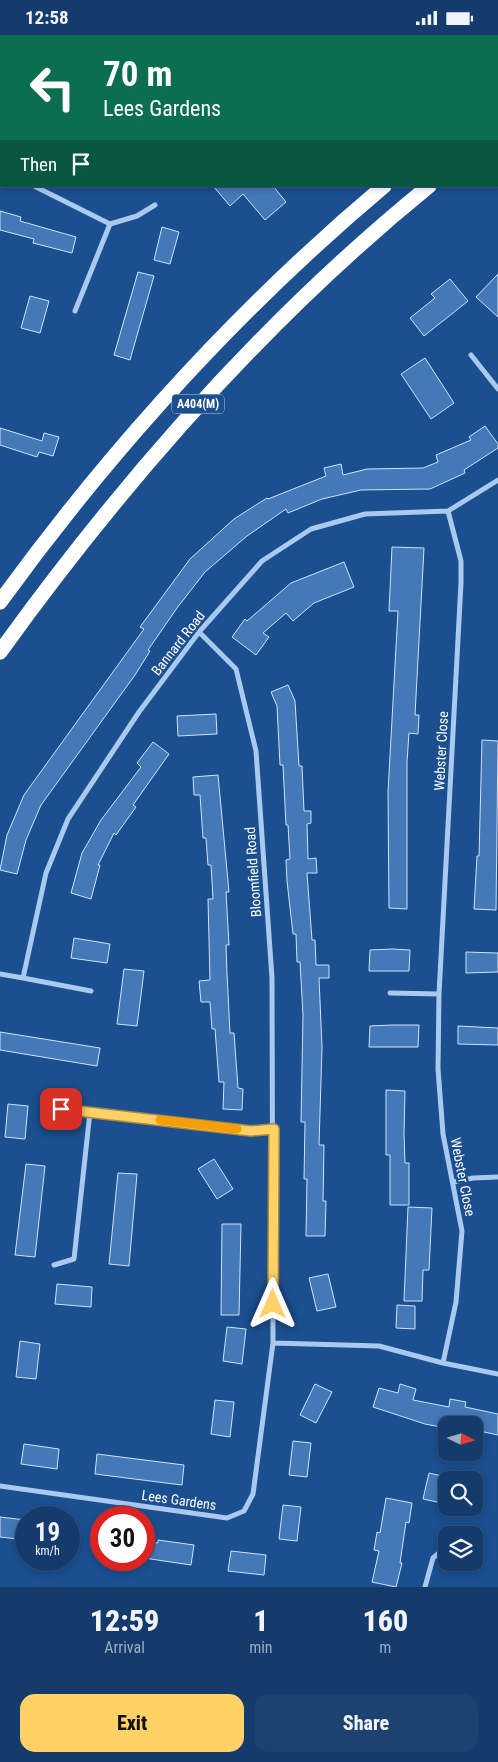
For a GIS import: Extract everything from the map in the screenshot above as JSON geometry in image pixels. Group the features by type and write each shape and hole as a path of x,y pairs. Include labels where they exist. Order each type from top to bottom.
{"highway":[{"name":"A404(M)","path":"0,602 34,555 160,403 309,251 383,187"},
{"name":"A404(M)","path":"0,652 52,580 177,428 300,300 428,187"}],"street":[{"path":"36,187 110,224 137,216 155,205"},
{"path":"75,311 110,224"},
{"path":"471,355 498,389"},
{"name":"Bannard Road","path":"23,978 46,873 68,819 139,712 199,632 262,561 311,529 365,514 448,511 498,480"},
{"name":"Webster Close","path":"443,1363 456,1302 462,1231 454,1182 443,1134 438,1078 439,994 462,583 461,561 448,511"},
{"name":"Bloomfield Road","path":"199,632 236,669 256,751 272,978 274,1129"},
{"path":"0,975 91,991"},
{"path":"390,993 439,994"},
{"path":"47,1107 251,1131 274,1129"},
{"path":"54,1265 74,1259 90,1112"},
{"name":"Lees Gardens","path":"0,1486 227,1518 244,1511 252,1494 273,1343 274,1129"},
{"path":"454,1182 473,1178 498,1177"},
{"path":"273,1343 379,1346 443,1363 498,1374"},
{"path":"426,1587 433,1558 438,1554"}],"building":[{"path":"214,187 274,187 286,202 265,220 243,194 230,206"},
{"path":"0,211 21,217 20,221 76,237 72,253 33,243 34,239 0,230"},
{"path":"162,227 179,232 170,264 154,260"},
{"path":"138,272 154,276 130,360 114,355"},
{"path":"498,274 498,317 476,297"},
{"path":"450,279 468,301 424,336 410,318 435,298 431,294"},
{"path":"30,296 49,301 40,333 21,328"},
{"path":"425,358 454,403 431,419 401,374"},
{"path":"485,426 498,444 498,448 464,470 465,473 430,489 361,490 322,499 288,513 286,509 247,536 205,572 177,608 148,650 150,651 135,675 41,805 26,840 17,874 0,870 7,835 24,795 144,629 140,627 190,559 234,519 267,498 326,476 324,468 341,464 343,475 367,469 423,468 438,462 436,455 471,440 469,437"},
{"path":"0,428 42,441 44,433 59,437 53,456 39,452 37,457 0,445"},
{"path":"392,547 424,548 415,715 419,715 418,734 409,733 407,762 407,909 389,908 388,792 398,611 389,611"},
{"path":"344,562 354,587 314,603 293,621 286,613 263,633 269,637 256,655 232,637 245,619 247,621 291,583"},
{"path":"288,685 295,701 299,766 302,766 304,811 311,811 311,823 307,824 308,859 316,858 317,873 307,873 312,940 315,940 316,965 329,965 329,978 319,978 322,1047 319,1145 324,1145 323,1201 326,1201 325,1236 306,1236 305,1122 301,1122 303,1015 300,962 297,962 296,934 293,934 287,881 286,860 290,859 283,765 280,765 277,706 271,692"},
{"path":"216,714 217,734 178,736 177,716"},
{"path":"482,740 498,741 496,910 474,909 477,856 479,856"},
{"path":"153,742 169,754 133,805 136,807 116,835 114,833 98,865 100,865 91,899 71,893 82,853 101,820 141,767 137,763"},
{"path":"218,775 229,892 226,892 229,945 226,945 230,1033 234,1033 238,1088 243,1089 242,1110 223,1109 224,1082 219,1082 215,1029 212,1029 210,1002 201,1002 199,981 210,980 208,899 213,899 211,865 208,865 206,838 203,838 200,795 194,795 193,777"},
{"path":"74,938 110,944 107,963 71,958"},
{"path":"370,950 410,950 409,971 369,971"},
{"path":"466,952 498,953 498,972 466,973"},
{"path":"124,969 144,971 137,1026 117,1024"},
{"path":"419,1025 418,1047 369,1047 370,1026"},
{"path":"458,1026 498,1028 498,1045 458,1044"},
{"path":"0,1032 100,1048 97,1066 0,1050"},
{"path":"386,1090 405,1091 405,1163 409,1163 409,1205 390,1205 390,1155 386,1155"},
{"path":"8,1104 28,1106 25,1139 5,1137"},
{"path":"214,1159 233,1189 217,1199 198,1169"},
{"path":"26,1164 45,1166 35,1257 15,1255"},
{"path":"118,1173 137,1174 129,1266 109,1264"},
{"path":"408,1207 432,1208 429,1270 423,1270 422,1301 404,1301"},
{"path":"222,1224 241,1224 239,1315 221,1315"},
{"path":"328,1274 336,1307 317,1311 309,1278"},
{"path":"57,1284 92,1287 91,1307 55,1304"},
{"path":"397,1305 415,1306 415,1329 396,1328"},
{"path":"227,1327 246,1329 242,1364 223,1361"},
{"path":"20,1341 40,1344 36,1379 16,1377"},
{"path":"315,1384 332,1392 316,1423 300,1415"},
{"path":"400,1384 416,1389 413,1400 449,1407 450,1399 466,1402 465,1407 498,1414 498,1435 483,1432 483,1416 438,1416 438,1426 373,1407 379,1388 398,1393"},
{"path":"215,1400 234,1402 230,1437 211,1434"},
{"path":"293,1441 311,1443 307,1477 289,1475"},
{"path":"24,1444 59,1449 57,1469 21,1464"},
{"path":"97,1454 184,1465 182,1485 95,1474"},
{"path":"429,1473 438,1475 438,1502 423,1499"},
{"path":"386,1498 412,1503 409,1523 406,1522 400,1563 402,1563 396,1587 372,1582 379,1551 374,1550 377,1532 380,1533"},
{"path":"283,1505 301,1507 297,1541 279,1539"},
{"path":"0,1517 15,1519 15,1539 0,1537"},
{"path":"158,1540 194,1545 191,1565 155,1560 155,1543 158,1543"},
{"path":"231,1551 266,1555 264,1575 228,1571"}],"slow traffic":[{"path":"160,1120 237,1129"}],"route":[{"path":"61,1109 251,1131 274,1129 273,1304"}]}
